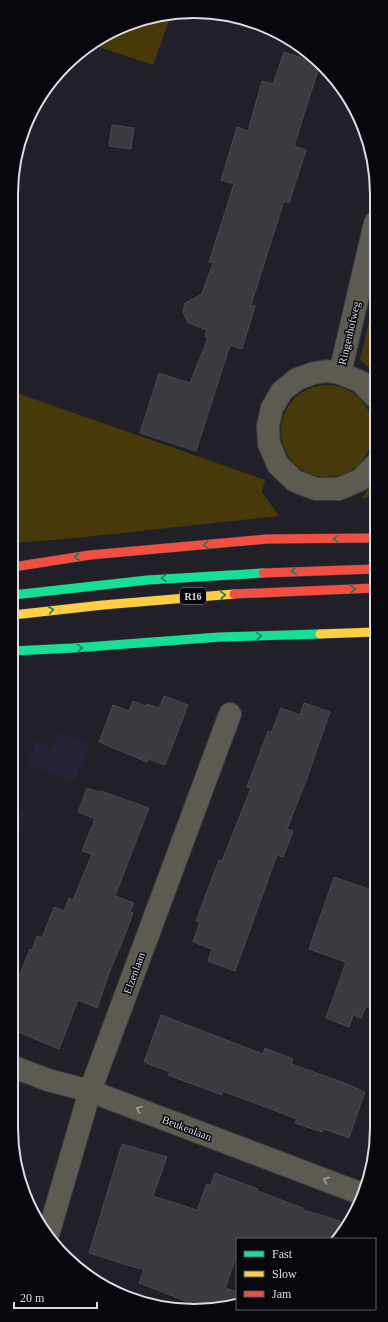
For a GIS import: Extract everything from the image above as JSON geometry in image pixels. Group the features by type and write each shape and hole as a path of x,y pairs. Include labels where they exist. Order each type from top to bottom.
{"highway":[{"path":"18,565 90,555 267,539 370,538"},
{"name":"R16","path":"18,594 184,576 370,568"},
{"name":"R16","path":"18,614 66,608 186,597 297,590 370,588"},
{"path":"18,651 220,637 370,632"}],"street":[{"name":"Ringenhofweg","path":"340,373 370,244"},
{"name":"Ringenhofweg","path":"370,392 361,382 340,373 327,371 314,373 297,379 282,391 272,408 268,426 269,444 278,465 295,481 316,489 339,489 360,480 370,470"},
{"name":"Elzenlaan","path":"50,1229 90,1091 230,714"},
{"name":"Beukenlaan","path":"18,1069 48,1080 90,1091 358,1192"}],"shaded area":[{"path":"169,20 153,65 98,47 116,36 137,27"},
{"path":"370,317 370,368 360,360"},
{"path":"327,385 345,388 360,398 370,413 370,449 360,464 345,474 327,477 309,474 294,464 284,449 281,431 284,413 294,398 309,388"},
{"path":"18,393 265,480 262,492 279,516 76,538 18,543"},
{"path":"370,486 370,497 362,498"},
{"path":"58,733 89,744 74,782 28,765 36,741 52,748"},
{"path":"18,811 26,814 18,836"}],"building":[{"path":"284,52 308,60 318,70 294,146 306,150 289,203 284,201 251,305 255,306 242,349 230,345 196,451 140,433 159,373 190,383 208,338 205,337 207,330 188,323 183,312 185,303 202,294 213,263 209,262 234,184 221,180 237,127 248,131 262,81 273,84"},
{"path":"112,125 134,128 131,149 109,146"},
{"path":"164,696 188,705 165,765 149,759 147,762 99,742 113,705 129,711 133,701 146,706 147,704 159,708"},
{"path":"304,703 330,712 287,829 293,831 283,857 277,855 235,971 208,961 212,949 193,942 200,922 196,921 219,860 222,861 251,788 247,787 268,731 271,733 281,708 300,715"},
{"path":"87,788 98,792 101,791 149,808 115,896 134,903 130,912 133,913 125,935 109,973 97,1008 78,1000 59,1049 18,1032 18,977 30,949 32,950 37,936 42,938 54,907 64,911 69,898 73,900 92,854 82,851 95,819 78,812"},
{"path":"334,877 370,890 370,1008 366,1006 361,1018 353,1015 349,1027 326,1018 346,962 309,949"},
{"path":"161,1015 263,1054 265,1048 293,1059 291,1064 342,1082 365,1092 349,1138 324,1129 322,1132 295,1123 297,1119 223,1091 222,1095 168,1075 170,1072 144,1062"},
{"path":"122,1144 167,1157 153,1196 197,1210 207,1184 211,1185 215,1173 258,1189 257,1191 303,1208 303,1210 340,1221 338,1230 331,1238 236,1238 236,1257 225,1288 236,1292 236,1299 206,1304 191,1304 139,1283 144,1270 89,1253"}],"traffic: fast":[{"path":"18,594 148,580 263,573"},
{"path":"18,651 220,637 320,634"}],"traffic: slow":[{"path":"18,614 103,605 234,594"},
{"path":"320,634 370,632"}],"traffic: jam":[{"path":"18,566 90,555 267,539 370,538"},
{"path":"263,573 370,569"},
{"path":"234,594 370,588"}]}
